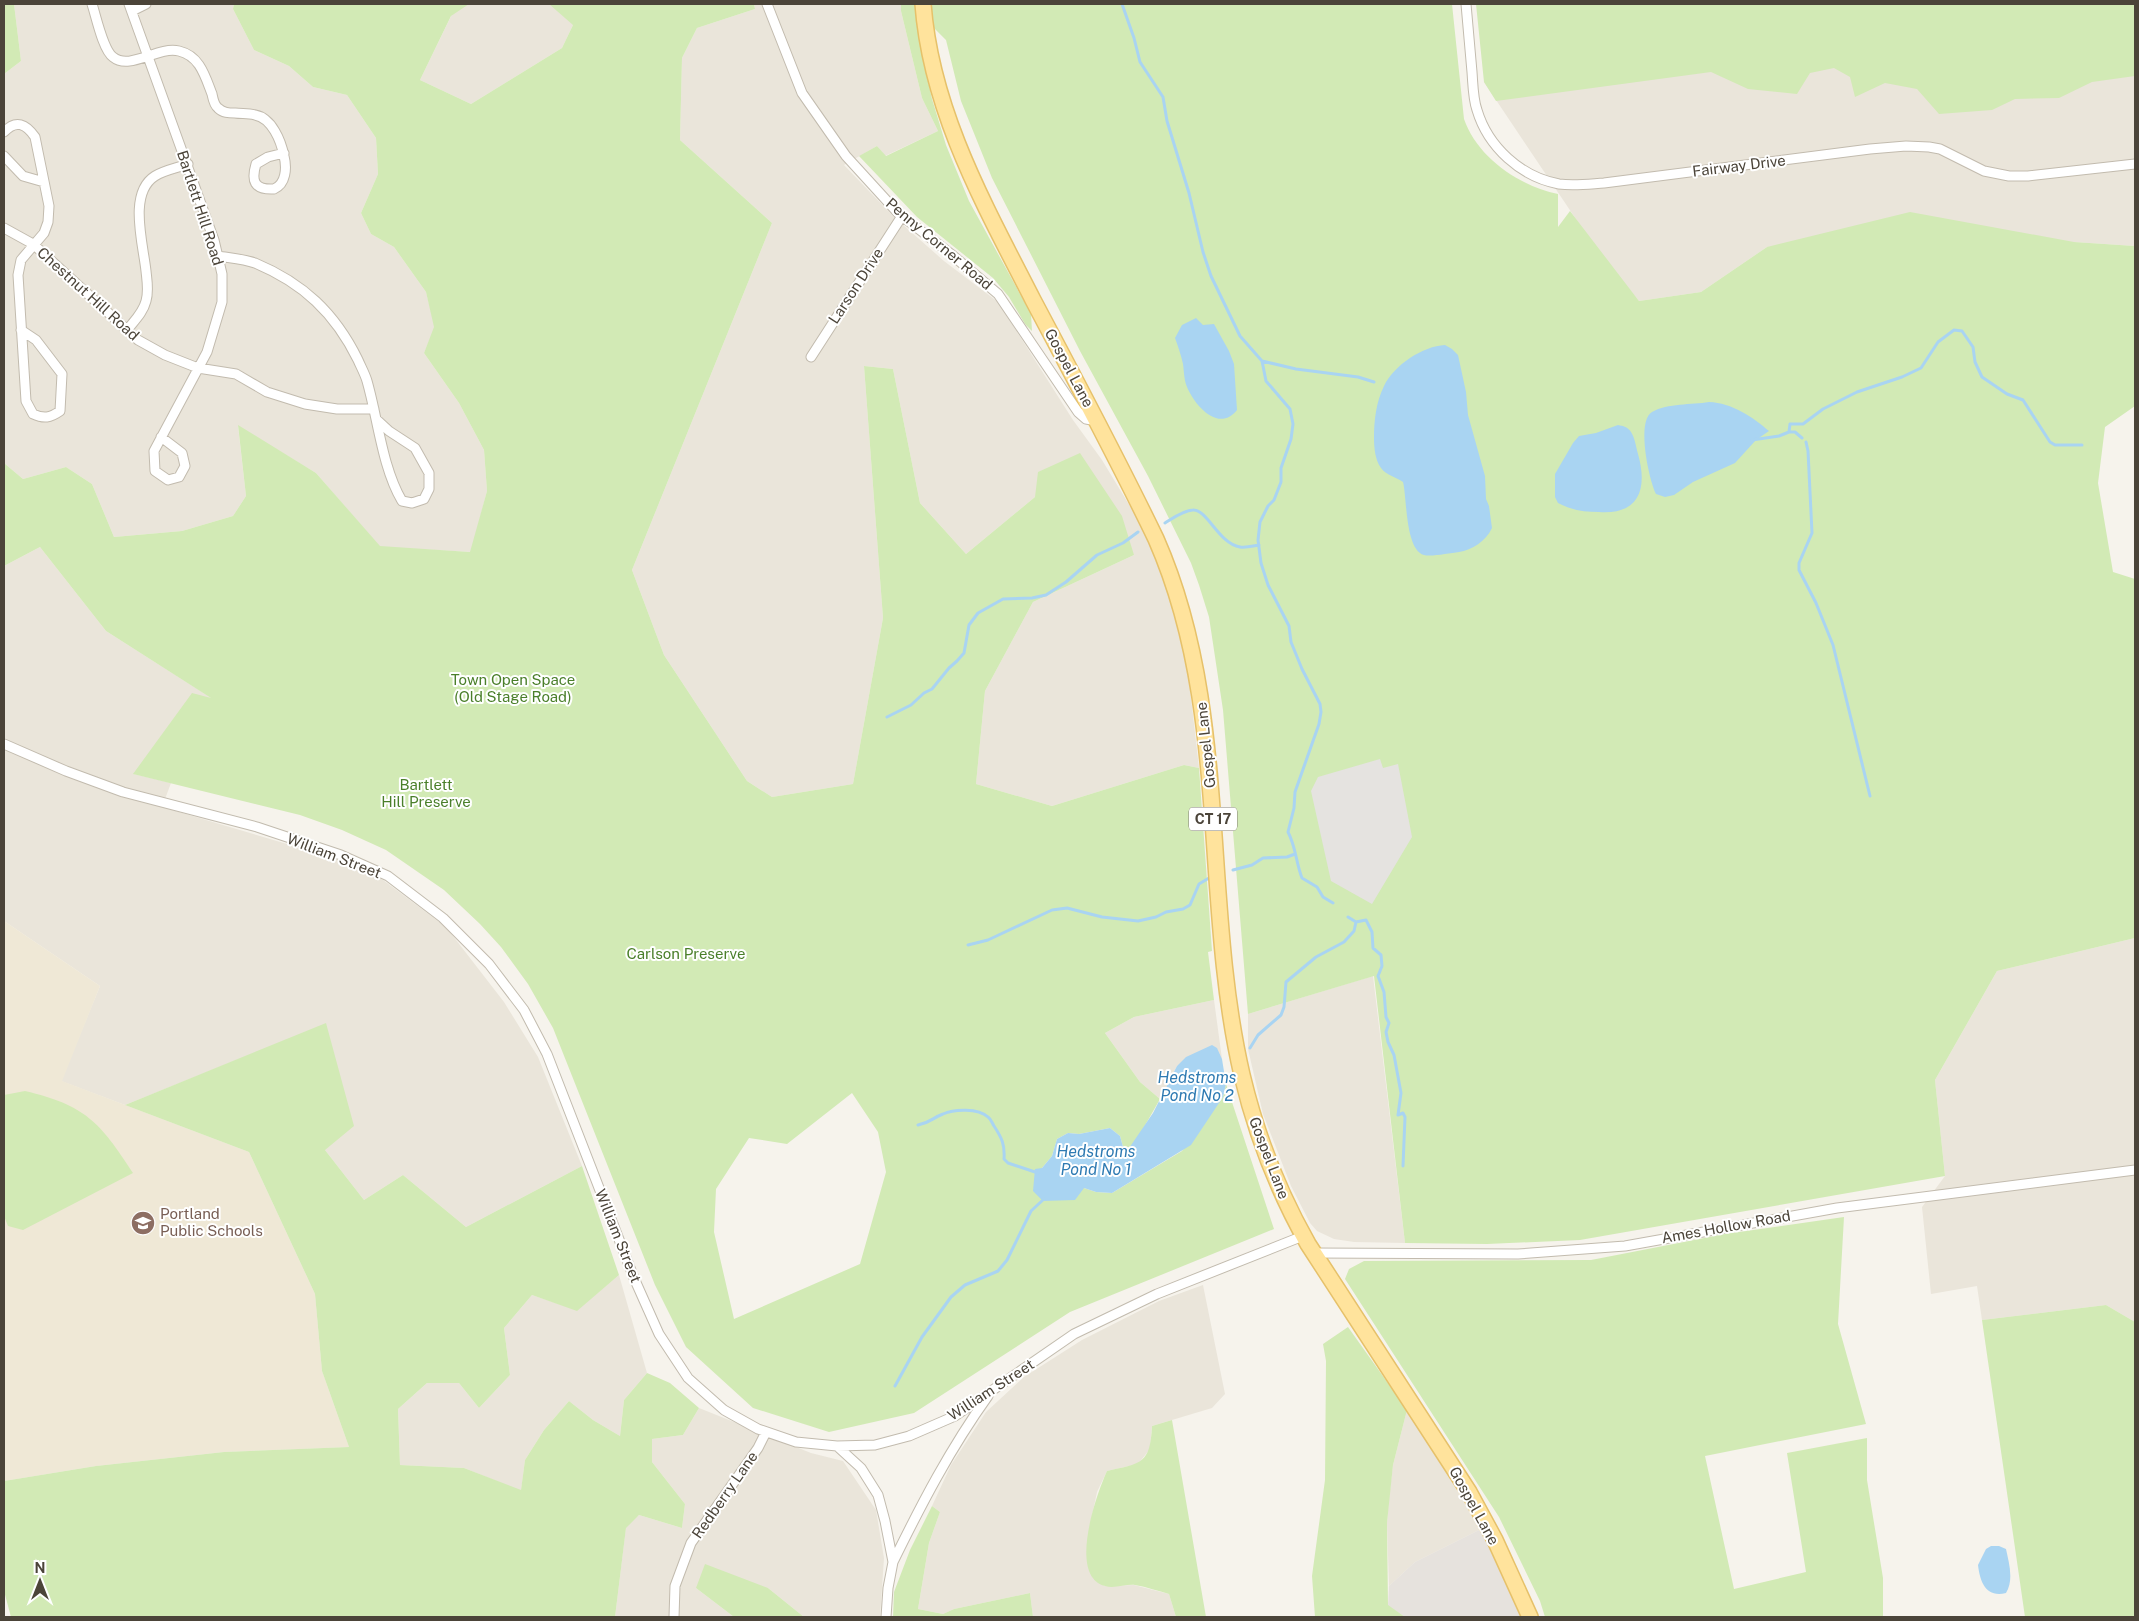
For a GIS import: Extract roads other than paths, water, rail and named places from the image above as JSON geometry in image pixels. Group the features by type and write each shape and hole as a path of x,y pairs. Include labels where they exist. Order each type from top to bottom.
{"main road":[{"name":"Gospel Lane","path":"923,4 934,73 962,157 989,215 1097,421 1162,552 1186,626 1198,678 1205,734 1228,988 1242,1075 1255,1124 1269,1163 1303,1236 1469,1492 1495,1540 1530,1617"}],"street":[{"path":"92,4 106,46 112,57 123,61 133,61 162,51 179,51 202,66 216,107 224,112 256,115 266,120 274,130 284,153 285,174 278,187 269,189 255,184 253,178 256,164 268,157 284,153"},
{"path":"130,8 146,4"},
{"name":"Penny Corner Road","path":"767,4 802,93 846,156 902,216 998,294 1078,412 1086,419 1097,421"},
{"name":"Fairway Drive","path":"1466,4 1476,108 1481,120 1494,143 1508,159 1534,176 1548,181 1577,185 1604,183 1906,146 1940,150 1974,167 1997,175 2028,176 2135,164"},
{"name":"Bartlett Hill Road","path":"130,8 162,101 188,164 222,274 222,302 207,352 161,437 154,451 155,471 168,480 179,477 185,466 182,453 161,437"},
{"path":"4,132 12,124 21,124 29,128 35,137 49,206 48,222 44,233 21,260 18,275 21,330 26,402 33,414 44,418 53,416 60,411 62,374 36,340 21,330"},
{"path":"4,156 23,176 44,182"},
{"path":"126,330 142,312 146,301 147,286 139,210 140,196 145,185 156,176 188,164"},
{"name":"Larson Drive","path":"811,356 902,216"},
{"name":"Chestnut Hill Road","path":"4,228 33,244 126,330 138,340 165,355 198,368 236,374 267,392 305,404 337,408 374,409"},
{"path":"218,256 254,262 290,281 324,308 349,342 367,379 376,419 394,488 402,501 412,503 424,500 430,489 429,473 415,448 389,431 376,419"},
{"name":"William Street","path":"4,744 66,771 123,792 257,827 341,855 388,876 443,918 489,964 524,1010 547,1054 636,1284 659,1334 688,1378 724,1410 766,1432 796,1442 837,1446 875,1445 909,1436 955,1416 1074,1334 1157,1294 1303,1236"},
{"name":"Ames Hollow Road","path":"1314,1253 1518,1254 1625,1246 1837,1208 2135,1170"},
{"path":"886,1617 888,1588 893,1562 932,1484 961,1434 992,1392"},
{"name":"Redberry Lane","path":"674,1617 675,1586 691,1543 758,1448 766,1432"},
{"path":"837,1446 862,1468 878,1495 893,1562"}],"water":[{"path":"1196,318 1203,325 1214,324 1234,364 1237,410 1223,419 1215,418 1202,409 1191,394 1185,381 1182,361 1175,338 1182,325"},
{"path":"1445,345 1458,355 1466,392 1468,415 1485,476 1486,499 1489,506 1492,528 1482,541 1469,549 1459,552 1424,555 1413,544 1410,534 1403,482 1381,468 1377,461 1374,445 1374,425 1381,392 1395,371 1419,353 1436,346"},
{"path":"1709,402 1734,408 1769,431 1756,440 1735,463 1693,482 1674,495 1665,497 1656,494 1650,477 1645,451 1644,438 1647,418 1652,412 1665,407"},
{"path":"1618,425 1630,430 1641,467 1641,489 1632,504 1613,512 1593,512 1583,511 1558,503 1555,497 1555,474 1573,443 1579,436 1596,433"},
{"path":"1212,1045 1217,1048 1222,1059 1226,1084 1223,1097 1191,1145 1112,1193 1096,1192 1084,1188 1075,1200 1043,1201 1033,1191 1035,1169 1042,1168 1052,1156 1057,1139 1068,1133 1079,1134 1110,1128 1120,1136 1125,1154 1153,1113 1177,1066 1186,1057"},
{"path":"1991,1546 1999,1546 2006,1549 2010,1583 2006,1593 1999,1594 1989,1591 1982,1583 1980,1577 1978,1565 1986,1549"}],"waterway":[{"path":"1122,4 1140,62 1163,97 1167,121 1189,193 1203,252 1211,276 1240,336 1262,361 1296,369 1358,377 1374,382"},
{"path":"1752,440 1779,436 1789,432 1790,424 1803,424 1823,409 1857,392 1902,377 1921,368 1938,342 1954,330 1962,331 1973,347 1975,362 1982,377 2007,394 2023,400 2050,442 2055,445 2082,445"},
{"path":"1262,361 1266,381 1290,409 1293,424 1291,439 1281,468 1281,482 1274,500 1268,506 1260,522 1258,540 1261,563 1268,585 1289,626 1291,642 1320,704 1321,712 1319,724 1295,792 1294,808 1288,832 1293,843 1302,878 1317,887 1323,897 1333,903"},
{"path":"1789,432 1795,432 1802,438"},
{"path":"1806,442 1812,533 1799,563 1799,570 1816,603 1833,645 1870,796"},
{"path":"1165,523 1186,511 1198,511 1233,545 1240,547 1259,545"},
{"path":"887,717 911,705 924,693 932,689 957,661 964,653 969,625 978,613 1003,599 1032,598 1046,595 1066,582 1097,555 1123,543 1138,532"},
{"path":"1233,870 1252,865 1263,858 1287,857 1295,854"},
{"path":"968,945 988,940 1052,910 1067,908 1102,917 1138,921 1156,917 1190,905 1199,884 1209,878"},
{"path":"1348,917 1356,922 1366,920 1372,932 1373,948 1381,955 1382,966 1378,976 1384,992 1386,1017 1389,1023 1386,1032 1394,1055 1401,1093 1398,1115 1403,1113 1405,1117 1403,1166"},
{"path":"1250,1048 1258,1035 1281,1015 1284,1007 1286,982 1316,957 1344,942 1354,931 1356,922"},
{"path":"918,1125 953,1111 966,1110 984,1114 990,1119 1001,1138 1004,1159 1008,1163 1038,1173"},
{"path":"895,1386 922,1337 951,1297 965,1285 998,1271 1007,1260 1031,1211 1044,1199"}],"place":[{"name":"Portland Public Schools","path":"143,1223"}],"park label":[{"name":"Town Open Space (Old Stage Road)","path":"513,688"},
{"name":"Bartlett Hill Preserve","path":"426,794"},
{"name":"Carlson Preserve","path":"686,954"}],"water label":[{"name":"Hedstroms Pond No 2","path":"1197,1086"},
{"name":"Hedstroms Pond No 1","path":"1096,1160"}]}
